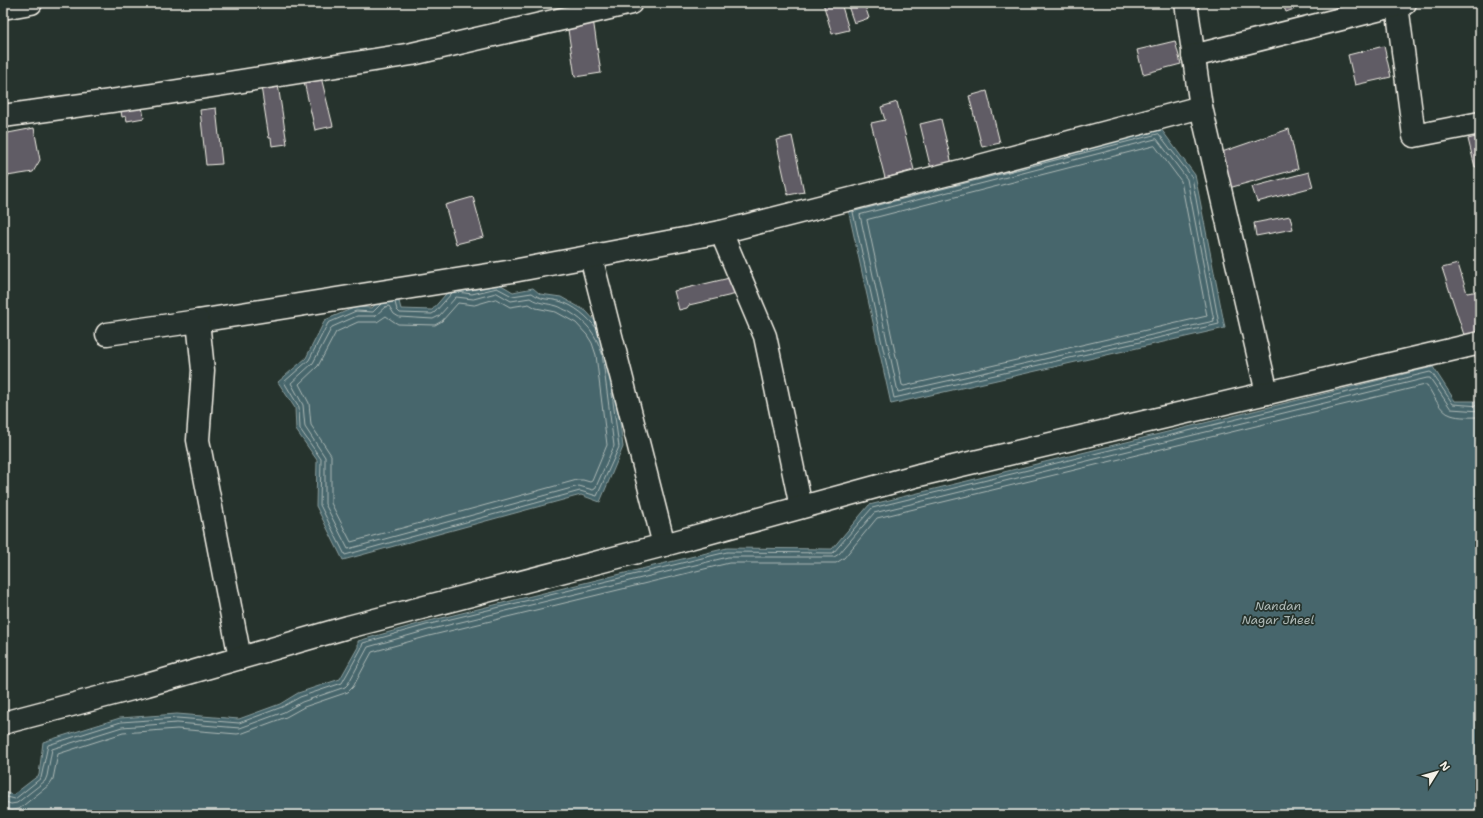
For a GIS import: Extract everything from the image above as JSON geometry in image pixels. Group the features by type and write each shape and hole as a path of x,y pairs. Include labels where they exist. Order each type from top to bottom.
{"street":[{"path":"3,8 31,3"},
{"path":"3,116 154,95 412,54 631,3"},
{"path":"1186,3 1201,107 1267,393"},
{"path":"1194,56 1401,4 1414,136 1480,123"},
{"path":"107,334 506,272 721,232 976,167 1201,107"},
{"path":"721,232 765,336 801,507"},
{"path":"591,256 664,545"},
{"path":"198,321 204,370 198,440 240,658"},
{"path":"3,723 147,685 348,627 664,545 919,475 1480,343"}],"water":[{"path":"1161,129 1195,175 1225,328 891,404 848,209"},
{"path":"498,283 513,292 533,288 540,294 561,297 586,311 599,325 611,351 623,447 600,502 581,495 343,560 316,506 317,460 296,430 295,408 278,382 306,358 325,320 356,307 372,308 380,299 397,294 401,309 432,310 452,287 472,290"},
{"name":"Nandan Nagar Jheel","path":"1433,367 1455,401 1476,401 1480,403 1480,815 3,815 3,792 13,795 39,775 43,742 120,718 177,714 239,719 280,704 298,693 340,679 358,647 358,641 425,622 727,548 832,549 869,505"}],"building":[{"path":"823,3 841,3 849,30 832,34"},
{"path":"847,3 864,3 869,18 854,23"},
{"path":"1282,3 1298,3 1300,7 1286,12"},
{"path":"593,19 601,73 575,77 567,23"},
{"path":"1175,41 1181,64 1143,74 1137,50"},
{"path":"1384,46 1391,77 1355,85 1348,55"},
{"path":"319,69 333,126 315,130 302,73"},
{"path":"277,78 287,144 272,146 271,138 269,138 260,80"},
{"path":"987,91 1000,143 982,147 969,96"},
{"path":"141,101 144,118 127,121 126,116 122,117 120,105"},
{"path":"897,102 914,170 885,178 871,123 885,120 881,107"},
{"path":"216,108 222,164 206,165 200,110"},
{"path":"941,119 952,164 931,169 920,124"},
{"path":"34,128 40,160 33,172 7,176 3,155 3,134"},
{"path":"1289,129 1298,169 1225,189 1219,153"},
{"path":"792,136 804,192 788,195 776,140"},
{"path":"1480,136 1480,166 1475,167 1468,139"},
{"path":"1309,172 1313,187 1257,202 1252,187"},
{"path":"473,197 484,237 456,244 445,205"},
{"path":"1290,216 1293,229 1256,236 1254,223"},
{"path":"1458,264 1467,293 1479,291 1480,295 1480,336 1466,341 1442,268"},
{"path":"738,276 741,293 689,305 687,308 679,310 674,291"}]}
